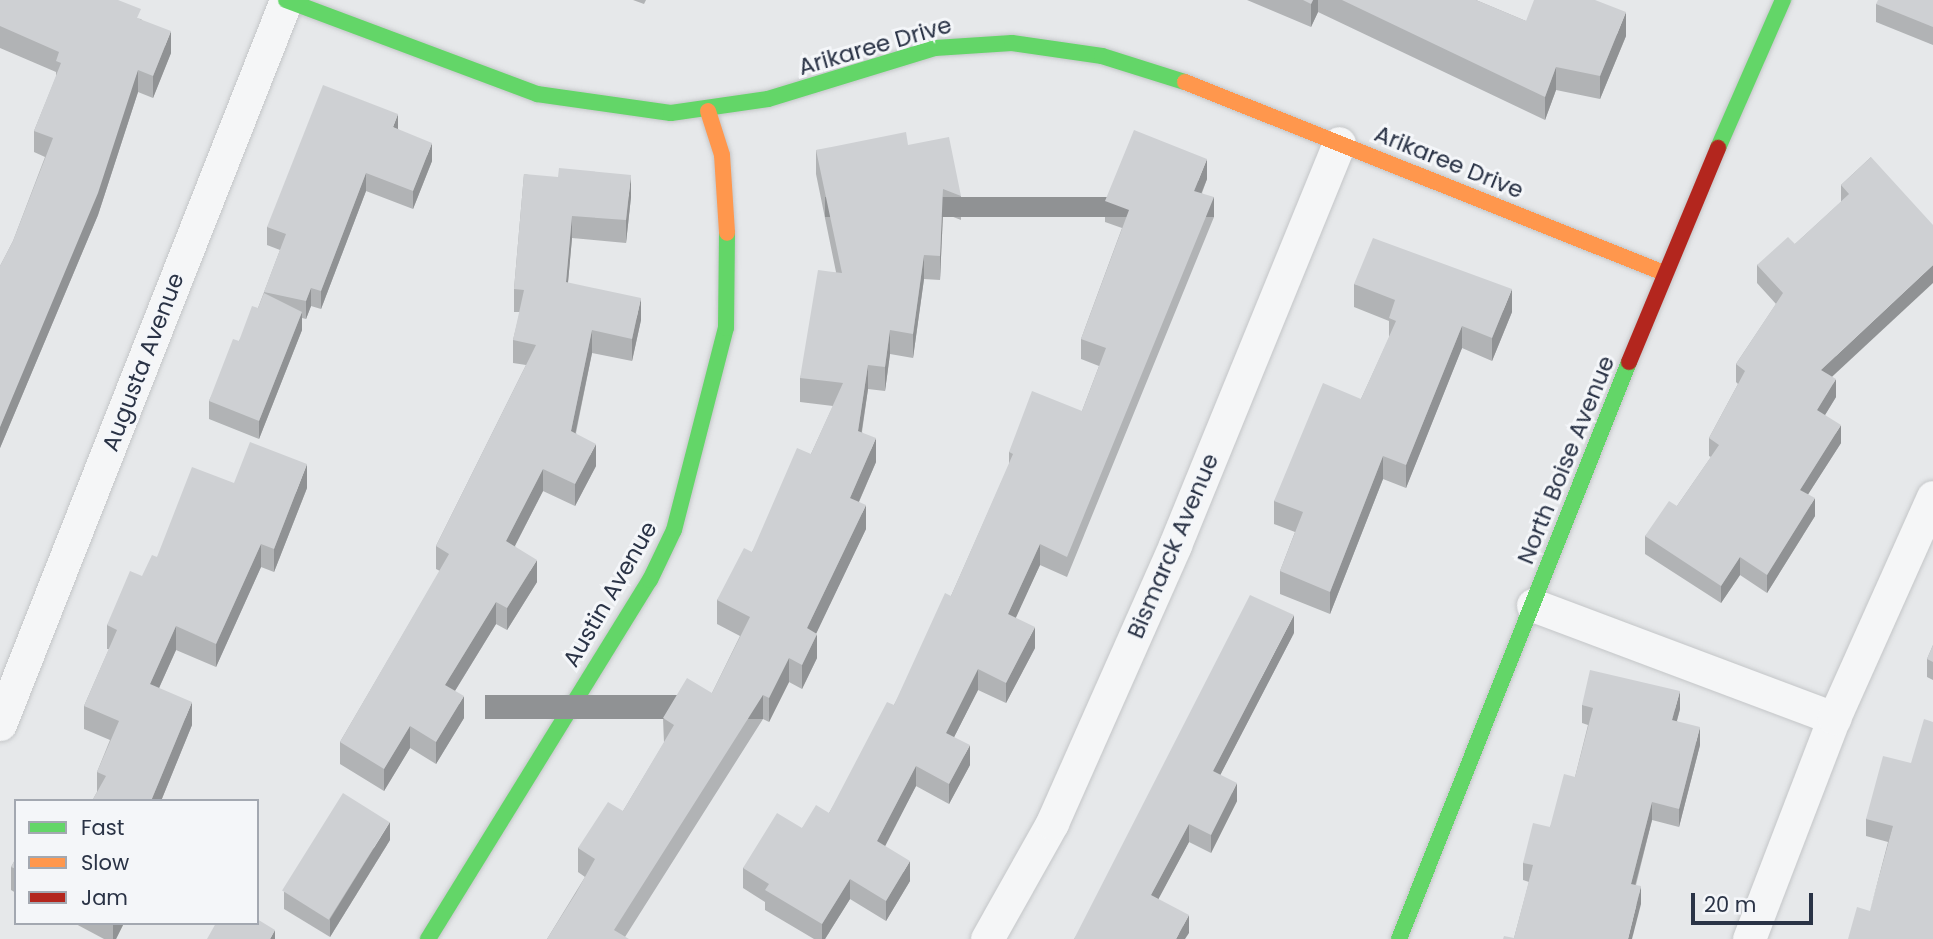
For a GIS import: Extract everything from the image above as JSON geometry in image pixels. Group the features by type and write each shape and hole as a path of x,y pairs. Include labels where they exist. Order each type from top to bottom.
{"street":[{"name":"Arikaree Drive","path":"286,0 537,94 671,113 708,111 815,87 935,48 1012,43 1145,66 1664,273"},
{"name":"Augusta Avenue","path":"0,723 286,0"},
{"name":"North Boise Avenue","path":"1399,939 1664,273 1783,0"},
{"name":"Austin Avenue","path":"428,939 650,580 674,530 726,328 727,206 722,155 708,111"},
{"name":"Bismarck Avenue","path":"987,939 1052,823 1091,735 1339,143"},
{"path":"1749,939 1833,718 1933,497"},
{"path":"1533,605 1833,718"}],"building":[{"path":"0,0 118,0 141,9 137,18 171,31 153,76 138,70 98,193 0,427 0,266 13,241 53,138 34,131 61,63 56,61 59,52 0,26"},
{"path":"1342,0 1476,0 1526,21 1534,0 1595,0 1626,12 1600,76 1556,67 1545,97"},
{"path":"1878,0 1933,0 1933,27 1876,4"},
{"path":"323,85 398,114 393,127 432,143 413,191 366,173 321,291 311,288 306,301 264,292 286,234 267,227"},
{"path":"1134,130 1207,159 1194,191 1214,197 1067,557 1040,544 1008,614 1035,627 1006,683 978,669 946,733 970,745 949,784 916,766 877,841 910,861 886,901 850,879 822,924 765,890 769,884 743,868 777,813 802,828 816,805 829,813 887,702 894,705 945,593 951,596 1013,454 1009,452 1032,391 1082,411 1106,348 1081,339 1129,210 1105,201"},
{"path":"906,132 908,145 949,137 961,196 943,189 940,256 924,255 913,334 890,330 885,367 868,365 858,431 876,438 850,498 866,505 807,628 817,634 802,665 789,658 769,698 763,695 614,930 629,939 547,939 595,859 578,848 608,802 623,811 674,725 663,718 687,678 712,693 750,617 717,600 744,548 752,552 797,448 811,454 843,383 800,378 818,270 842,273 816,150"},
{"path":"1871,157 1933,225 1933,265 1821,370 1836,379 1817,410 1841,425 1800,490 1815,498 1767,575 1740,557 1721,586 1645,536 1669,501 1677,506 1719,445 1709,438 1745,371 1736,364 1783,293 1757,265 1788,237 1795,244 1849,194 1841,185"},
{"path":"559,168 631,175 626,220 572,216 566,282 641,298 632,339 592,330 571,431 596,444 575,484 543,469 506,541 537,560 507,608 496,602 445,685 464,696 436,742 410,726 384,769 340,742 449,554 436,546 536,345 513,340 524,290 514,289 524,174 558,177"},
{"path":"1373,238 1512,289 1492,338 1462,326 1406,465 1383,456 1330,592 1280,571 1303,512 1274,501 1323,383 1361,399 1396,321 1389,318 1395,300 1354,284"},
{"path":"264,293 302,312 259,421 209,401 233,339 239,341 252,306 258,308"},
{"path":"250,442 307,464 274,549 261,544 216,644 176,626 150,684 192,702 152,799 93,799 106,776 97,772 119,721 84,706 117,630 107,625 130,571 142,576 152,555 157,557 192,467 234,483"},
{"path":"1250,595 1294,615 1213,771 1237,783 1211,835 1189,824 1151,895 1189,915 1176,939 1074,939"},
{"path":"1933,645 1933,662 1927,659"},
{"path":"1590,670 1680,691 1672,720 1700,727 1679,809 1652,802 1631,884 1641,886 1628,939 1503,939 1504,936 1514,938 1533,865 1523,863 1533,823 1550,827 1564,774 1575,777 1593,708 1582,705"},
{"path":"1924,719 1933,722 1933,939 1848,939 1857,907 1870,911 1893,826 1866,819 1883,756 1911,763"},
{"path":"343,793 390,822 329,920 282,891"},
{"path":"259,920 275,930 270,939 207,939 215,925 259,925"}],"traffic: fast":[{"path":"286,0 537,94 671,113 768,99 935,48 1012,43 1102,56 1185,82"},
{"path":"1718,148 1783,0"},
{"path":"428,939 650,580 674,530 726,328 727,233"},
{"path":"1399,939 1629,362"}],"traffic: slow":[{"path":"1185,82 1664,273"},
{"path":"708,111 722,155 727,233"}],"traffic: jam":[{"path":"1629,362 1718,148"}]}
